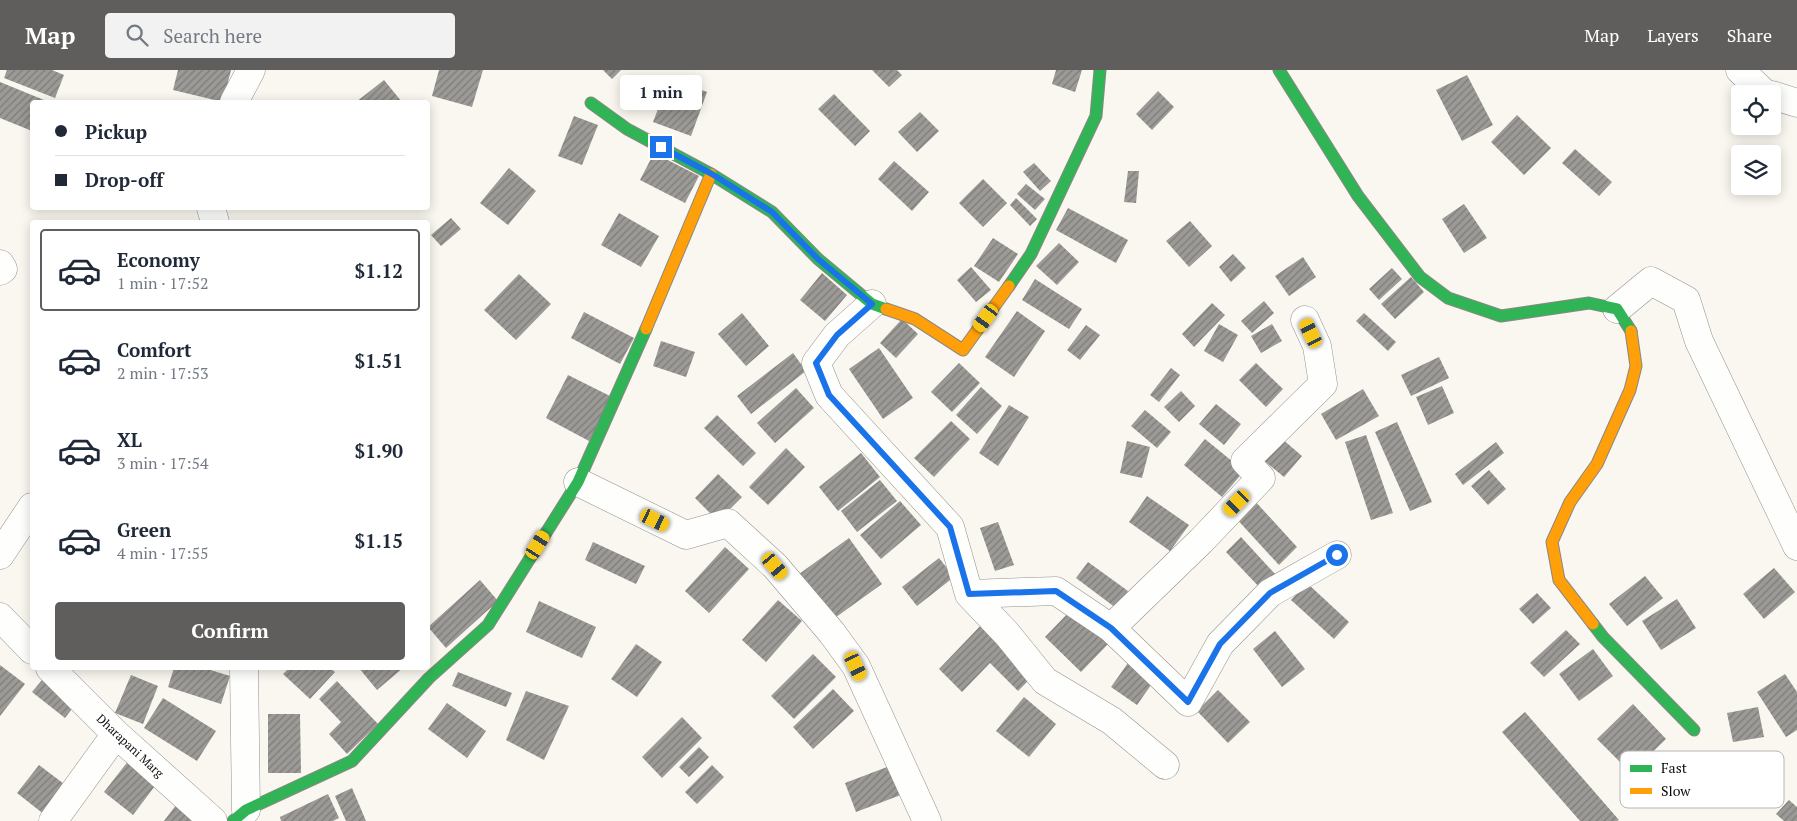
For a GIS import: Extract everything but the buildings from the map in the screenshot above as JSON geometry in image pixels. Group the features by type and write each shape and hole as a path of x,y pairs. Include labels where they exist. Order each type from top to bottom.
{"street":[{"path":"235,100 251,70"},
{"path":"591,103 627,129 712,174 772,212 818,259 872,304 915,320 963,350 1031,254 1096,116 1100,70"},
{"path":"1279,70 1358,196 1420,277 1448,298 1501,316 1589,303 1617,309 1631,332 1636,366 1630,390 1597,464 1570,502 1552,542 1559,580 1603,637 1694,730"},
{"path":"1740,70 1756,85"},
{"path":"1781,98 1797,103"},
{"path":"430,668 488,625 578,482 631,365 712,174"},
{"path":"0,264 3,269 0,271"},
{"path":"1617,309 1651,281 1686,300 1699,341 1797,546"},
{"path":"872,304 837,335 816,363 829,395 950,527 969,594 1007,634 1045,681 1112,721 1164,765"},
{"path":"1111,628 1201,541 1261,478 1245,461 1323,384 1318,346 1304,320"},
{"path":"578,482 686,535 728,523 775,566 832,633 856,666 927,821"},
{"path":"0,555 30,510"},
{"path":"969,594 1056,591 1111,628 1188,702 1220,644 1270,593 1337,555"},
{"path":"0,617 30,648"},
{"name":"Dharapani Marg","path":"52,670 116,734 213,821"},
{"path":"244,670 240,815 352,761 424,672"},
{"path":"53,821 116,734"}],"traffic: fast":[{"path":"1009,286 1031,254 1096,116 1100,70"},
{"path":"1279,70 1358,196 1420,277 1448,298 1501,316 1589,303 1617,309 1631,331"},
{"path":"591,103 627,129 711,174 772,212 818,259 872,304 886,309"},
{"path":"233,821 246,810 352,761 429,678 488,625 578,482 646,329"},
{"path":"1593,624 1603,637 1694,730"}],"traffic: slow":[{"path":"646,329 711,174"},
{"path":"886,309 915,319 963,350 1009,286"},
{"path":"1593,624 1559,580 1552,542 1570,502 1597,464 1630,390 1636,366 1631,331"}],"route":[{"path":"661,147 712,174 772,212 818,259 872,304 837,335 816,363 829,395 950,527 969,594 1056,591 1111,628 1188,702 1220,644 1270,593 1337,555"}]}
